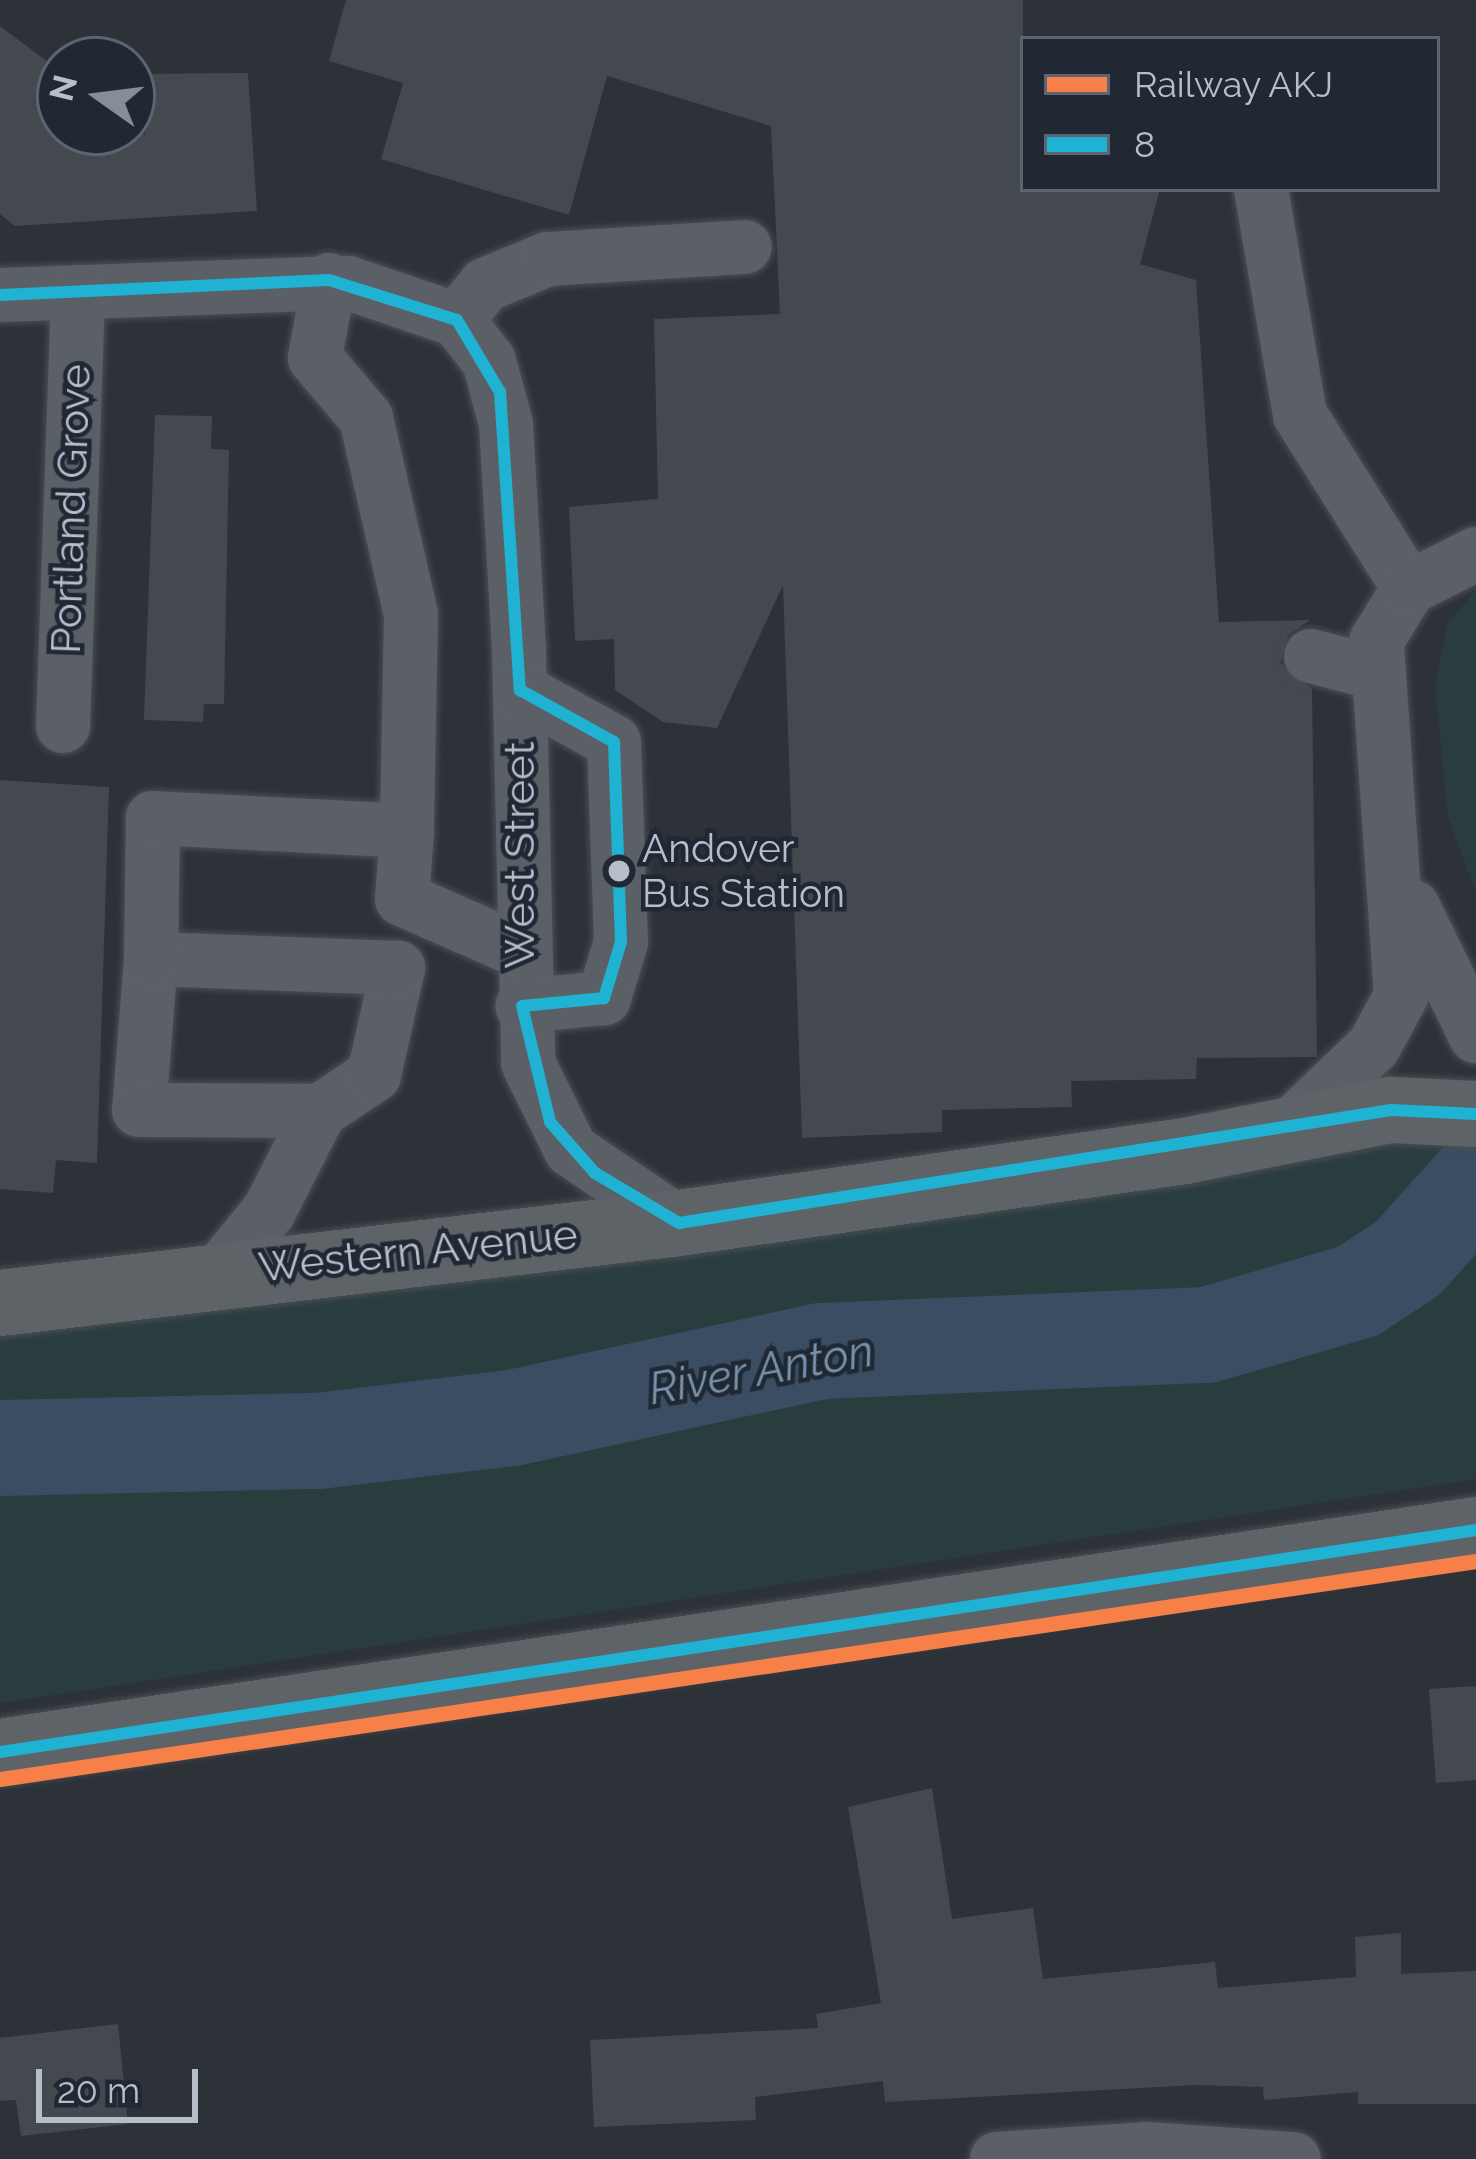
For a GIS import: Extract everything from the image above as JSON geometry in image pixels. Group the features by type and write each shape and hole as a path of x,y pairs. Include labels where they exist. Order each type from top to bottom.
{"main road":[{"name":"Western Avenue","path":"0,1304 218,1272 679,1223 1282,1134 1391,1109 1476,1114"},
{"path":"0,1752 1476,1530"}],"street":[{"path":"1262,192 1300,415 1409,588"},
{"path":"0,295 329,280 457,320 485,285 548,259 745,247"},
{"path":"218,1272 269,1211 320,1111 374,1076 398,968 407,831 411,614 366,418 315,358 329,280"},
{"name":"Portland Grove","path":"63,726 78,292"},
{"name":"West Street","path":"457,320 500,392 520,690 518,950 522,1006 550,1122 595,1172 679,1223"},
{"path":"1282,1134 1386,1031 1406,968 1402,883 1372,672 1383,620 1409,588 1476,554"},
{"path":"1311,656 1372,672"},
{"path":"520,690 614,742 621,942 604,998 522,1006"},
{"path":"320,1111 139,1110 152,958 153,818 407,831"},
{"path":"1402,883 1476,1036"},
{"path":"402,899 518,950"},
{"path":"152,958 398,968"},
{"path":"997,2159 1147,2149 1294,2159"}],"green space":[{"path":"1476,589 1476,892 1448,817 1435,686 1447,625"},
{"path":"1419,1134 1476,1143 1476,1479 0,1703 0,1335 968,1216"}],"building":[{"path":"346,0 1023,0 1020,192 1159,192 1140,264 1196,280 1219,622 1310,620 1288,635 1280,663 1312,689 1317,1057 1197,1058 1196,1079 1071,1081 1072,1107 942,1110 942,1132 802,1138 783,585 717,728 663,722 615,690 614,639 575,641 569,507 658,499 654,319 780,314 771,126 607,76 569,215 381,159 403,83 329,61"},
{"path":"0,26 36,53 36,156 156,156 156,74 248,73 257,211 15,226 0,214"},
{"path":"155,415 212,416 211,449 229,450 224,704 204,704 203,722 144,720"},
{"path":"0,780 109,787 97,1163 56,1160 53,1193 0,1189"},
{"path":"1476,1686 1476,1780 1436,1783 1429,1689"},
{"path":"932,1788 952,1919 1033,1908 1043,1979 1215,1962 1218,1988 1356,1977 1355,1937 1401,1933 1401,1974 1476,1971 1476,2104 1358,2104 1358,2092 1264,2100 1263,2087 1196,2085 885,2102 883,2081 755,2097 756,2120 594,2127 590,2040 818,2028 816,2014 881,2003 848,1807"},
{"path":"118,2024 128,2124 21,2136 16,2100 0,2101 0,2038"}],"waterway":[{"name":"River Anton","path":"0,1448 318,1441 512,1418 821,1351 1207,1335 1358,1291 1408,1258 1476,1182"}],"rail line":[{"name":"AKJ","path":"0,1779 1476,1561"}],"transit line":[{"name":"8","path":"0,295 329,280 457,320 500,392 520,690"},
{"name":"8","path":"520,690 614,742 621,942 604,998 522,1006"},
{"name":"8","path":"522,1006 550,1122 595,1173 679,1223"},
{"name":"8","path":"679,1223 1391,1110 1476,1114"},
{"name":"8","path":"0,1752 1476,1530"}],"place":[{"name":"Andover Bus Station","path":"619,871"}]}
